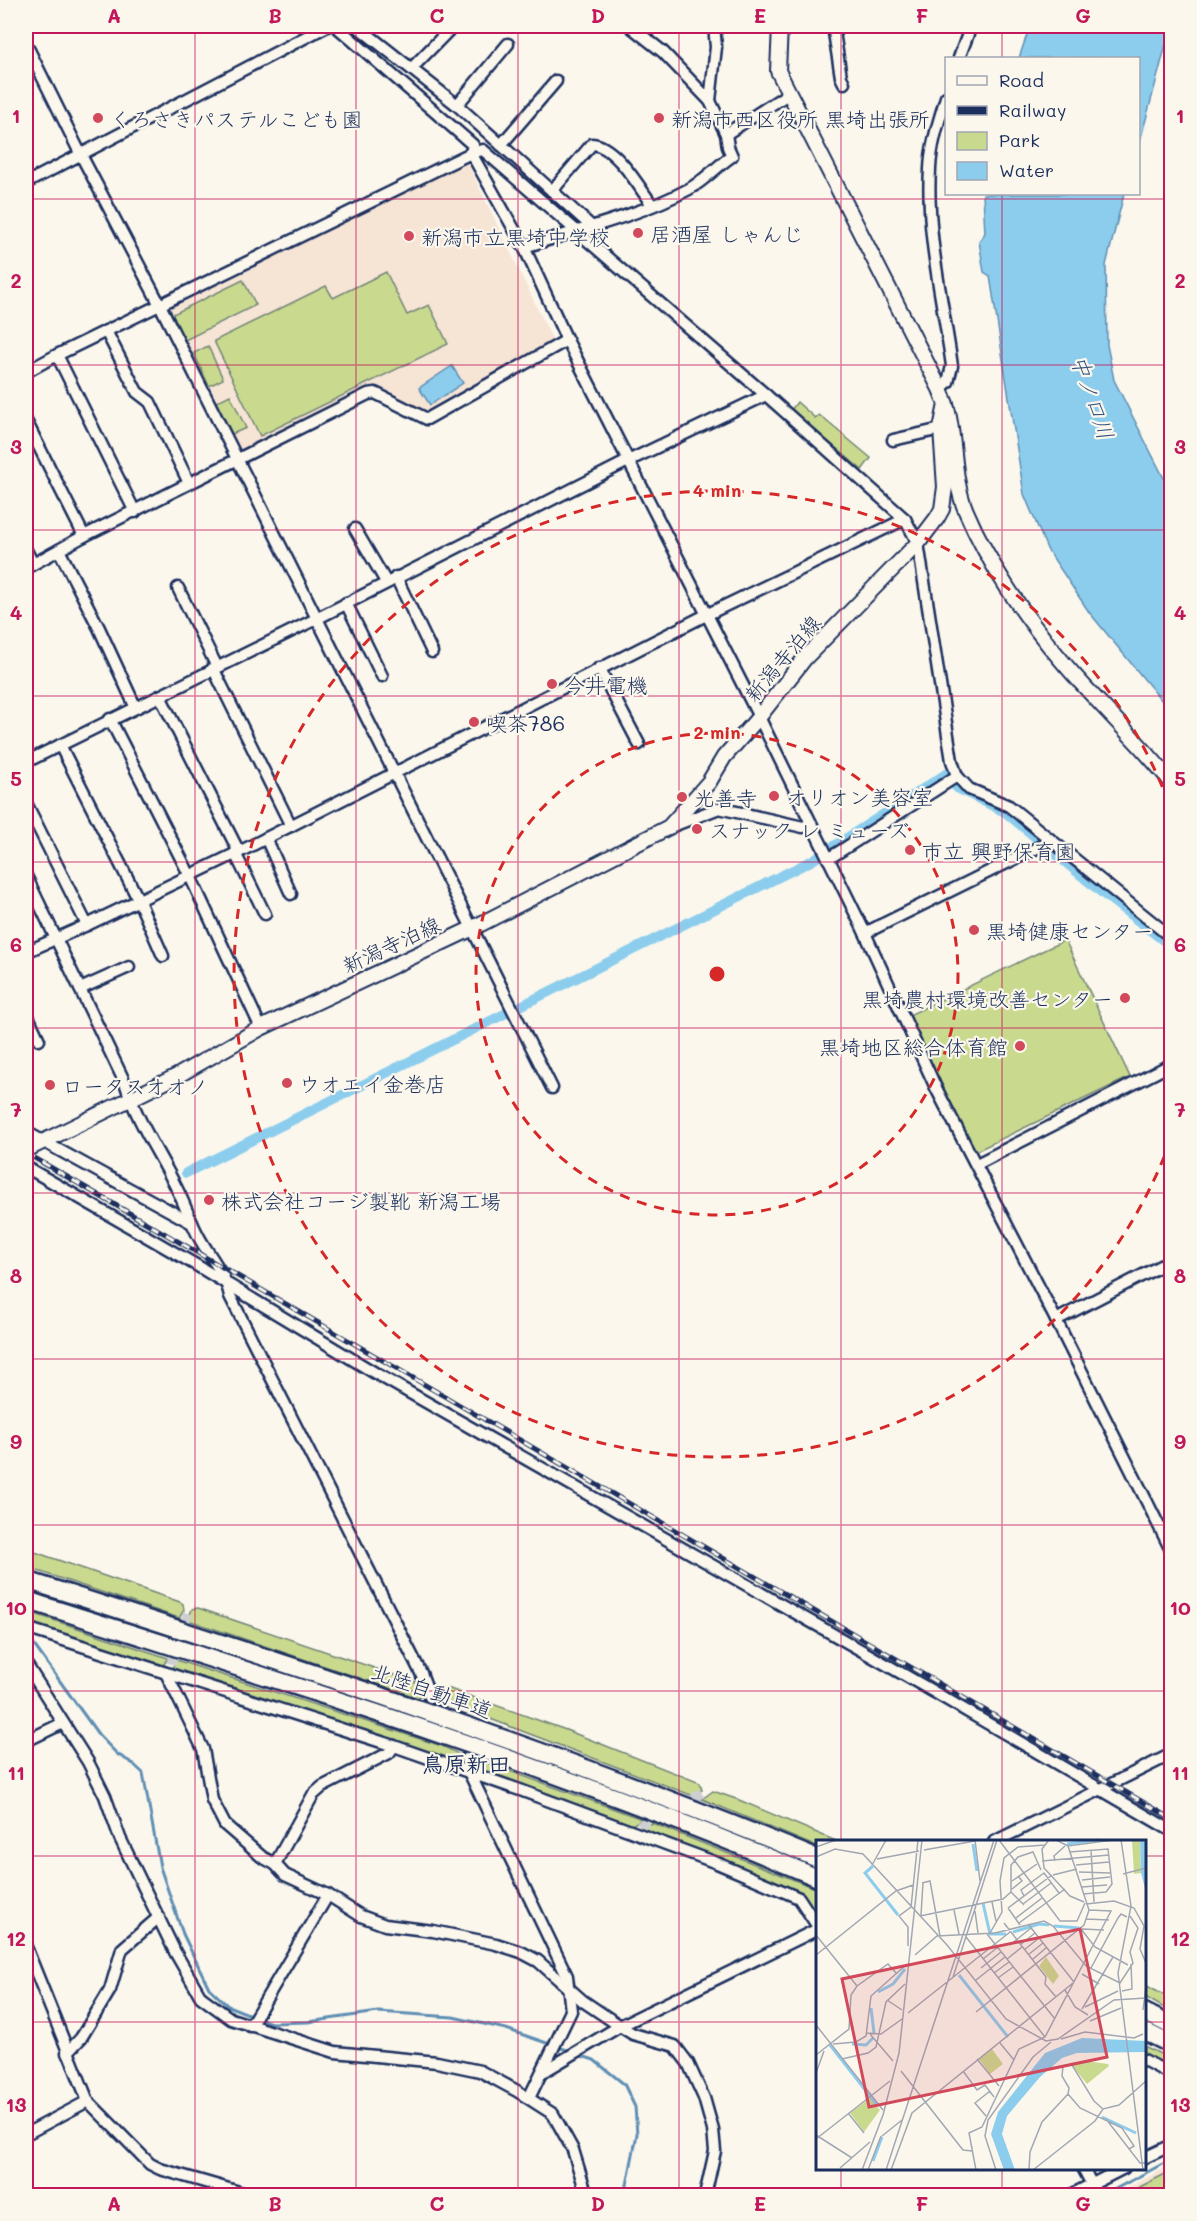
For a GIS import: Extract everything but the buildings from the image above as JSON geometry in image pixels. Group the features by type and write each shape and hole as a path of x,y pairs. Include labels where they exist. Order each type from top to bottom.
{"highway":[{"name":"北陸自動車道","path":"26,1580 348,1685 518,1744 816,1858"},
{"name":"北陸自動車道","path":"26,1600 248,1670 499,1755 696,1828 816,1877"},
{"path":"1146,2013 1172,2026"},
{"path":"1146,2032 1172,2045"}],"main road":[{"path":"780,26 778,71 788,94 946,404 952,433 954,467 965,511 988,555 1029,619 1062,662 1172,783"},
{"name":"新潟寺泊線","path":"26,1150 177,1076 261,1028 471,929 669,827 709,782 724,757 805,658 918,543 942,509 945,487 941,429 946,404"}],"street":[{"path":"26,183 327,26"},
{"path":"336,26 473,145 471,153 524,247 567,340 759,717 865,933 936,1088 977,1164 1172,1552"},
{"path":"357,26 457,105 591,226"},
{"path":"412,68 453,26"},
{"path":"524,247 652,205 692,188 732,156 726,134 710,101 663,52 630,26"},
{"path":"710,101 716,47 714,26"},
{"path":"832,26 844,83"},
{"path":"959,57 971,26"},
{"path":"26,44 238,459 552,1088"},
{"path":"457,105 508,44"},
{"path":"501,145 556,81"},
{"path":"726,134 788,94"},
{"path":"940,389 948,382 952,366 936,266 930,169 936,131 945,100"},
{"path":"552,191 592,144 599,144 625,165 652,205"},
{"path":"26,372 471,153 483,150 766,395 905,519 918,543 950,751 957,776 969,789 1009,806 1172,938"},
{"path":"106,331 138,392 150,402 189,483"},
{"path":"26,550 29,566 84,536 368,394 375,393 427,419 567,340"},
{"path":"57,355 135,512"},
{"path":"26,762 628,461 766,395"},
{"path":"26,421 84,536"},
{"path":"892,440 941,429"},
{"path":"26,952 190,876 599,668 905,519"},
{"path":"355,529 386,582"},
{"path":"59,550 99,627 135,706"},
{"path":"396,577 432,652"},
{"path":"178,588 291,826"},
{"path":"346,603 382,676"},
{"path":"599,668 639,744"},
{"path":"160,696 265,914"},
{"path":"110,719 190,876 261,1028"},
{"path":"60,745 138,900 163,956"},
{"path":"828,859 957,776"},
{"path":"26,803 87,925"},
{"path":"669,827 719,808 803,827 810,824"},
{"path":"266,838 291,894"},
{"path":"865,933 1051,841"},
{"path":"26,876 126,1085 130,1100 210,1258 228,1284 230,1296 421,1673 430,1697"},
{"path":"80,989 129,967"},
{"path":"26,1012 39,1040"},
{"path":"977,1164 1172,1064"},
{"path":"26,1132 192,1223"},
{"path":"26,1167 228,1284 375,1373 1172,1831"},
{"path":"1056,1320 1172,1260"},
{"path":"26,1628 168,1668 520,1790 717,1863 800,1898 816,1925"},
{"path":"26,1664 88,1762 101,1787 120,1838 201,1997 224,2015 250,2026 335,2052 437,2062 480,2071 553,2114 573,2150 587,2196"},
{"path":"168,1668 203,1749 212,1800 225,1825 262,1857 275,1864 285,1875 328,1895 361,1916 385,1924 496,1944 520,1952 538,1960 583,2001 633,2034 675,2046 688,2062 704,2098 713,2130 714,2151 705,2196"},
{"path":"26,1741 63,1723"},
{"path":"275,1864 313,1795 322,1787 389,1753 394,1746"},
{"path":"998,1840 1172,1754"},
{"path":"466,1759 470,1773 567,1976 571,2011 529,2098"},
{"path":"250,2026 328,1895"},
{"path":"67,2052 81,2038 110,1990 122,1949 159,1917"},
{"path":"542,2072 620,2026 816,1929"},
{"path":"26,1947 88,2101 150,2164 160,2169 253,2196"},
{"path":"1146,2061 1172,2075"},
{"path":"26,2133 88,2101"},
{"path":"1146,2157 1172,2145"},
{"path":"1084,2170 1098,2196"},
{"path":"1069,2196 1122,2170"}],"shaded area":[{"name":"新潟市立黒埼中学校","path":"467,162 554,343 425,414 367,386 235,455 165,310"},
{"path":"1171,2165 1171,2195 1113,2195"}],"green space":[{"path":"386,272 407,315 429,305 448,344 260,436 214,341 326,286 333,298"},
{"path":"243,280 256,305 183,341 171,315"},
{"path":"208,346 223,379 209,386 194,353"},
{"path":"230,395 246,428 232,434 216,402"},
{"path":"797,402 815,418 819,415 871,458 862,470 791,410"},
{"name":"黒埼地区総合体育館","path":"1065,940 1130,1077 974,1152 909,1015"},
{"path":"26,1549 180,1602 184,1610 179,1618 26,1567"},
{"path":"198,1608 418,1683 422,1689 419,1698 188,1620 192,1609"},
{"path":"26,1611 168,1658 163,1666 26,1624"},
{"path":"176,1660 442,1746 459,1754 455,1760 445,1762 171,1671"},
{"path":"447,1688 566,1730 700,1783 702,1790 691,1795 440,1700 437,1694 439,1689"},
{"path":"468,1756 642,1819 629,1827 477,1771"},
{"path":"713,1791 834,1840 816,1840 816,1847 702,1799"},
{"path":"652,1823 816,1889 816,1911 802,1896 637,1831"},
{"path":"1146,1986 1171,1999 1171,2012 1146,1998"},
{"path":"1146,2047 1171,2059 1171,2071 1146,2058"},
{"path":"1171,2171 1171,2195 1124,2195"}],"water":[{"path":"1030,26 1171,26 1140,141 1140,57 1019,57"},
{"name":"中ノ口川","path":"983,195 1124,195 1106,265 1107,345 1114,380 1171,492 1171,712 1089,612 1047,549 1024,494 990,276 984,272 979,241 985,233"},
{"path":"452,366 463,383 430,405 419,388"}],"waterway":[{"path":"186,1173 811,861 946,774 957,788 1005,812 1101,892 1172,947"},
{"path":"26,1634 98,1734 117,1754 143,1773 160,1867 183,1934 209,1988 228,2006 271,2023 308,2022 378,2012 453,2017 506,2029 570,2051"},
{"path":"579,2055 594,2060 624,2084 635,2107 637,2134 623,2196"},
{"path":"1102,2196 1172,2159"}],"tunnel":[{"path":"171,1664 188,1613"},
{"path":"430,1697 466,1759"},
{"path":"680,1805 704,1792"},
{"path":"639,1826 663,1813"}],"railway":[{"path":"26,1153 1172,1819"}],"place":[{"name":"くろさきパステルこども園","path":"98,118"},
{"name":"新潟市西区役所 黒埼出張所","path":"659,118"},
{"name":"居酒屋 しゃんじ","path":"638,233"},
{"name":"新潟市立黒埼中学校","path":"409,236"},
{"name":"今井電機","path":"552,684"},
{"name":"喫茶786","path":"474,722"},
{"name":"オリオン美容室","path":"774,796"},
{"name":"光善寺","path":"682,797"},
{"name":"スナック レ ミューズ","path":"697,829"},
{"name":"市立 興野保育園","path":"910,850"},
{"name":"黒埼健康センター","path":"974,930"},
{"name":"黒埼農村環境改善センター","path":"1125,998"},
{"name":"黒埼地区総合体育館","path":"1020,1046"},
{"name":"ウオエイ金巻店","path":"287,1083"},
{"name":"ロータスオオノ","path":"50,1085"},
{"name":"株式会社コージ製靴 新潟工場","path":"209,1200"}],"district":[{"name":"鳥原新田","path":"466,1763"}]}
